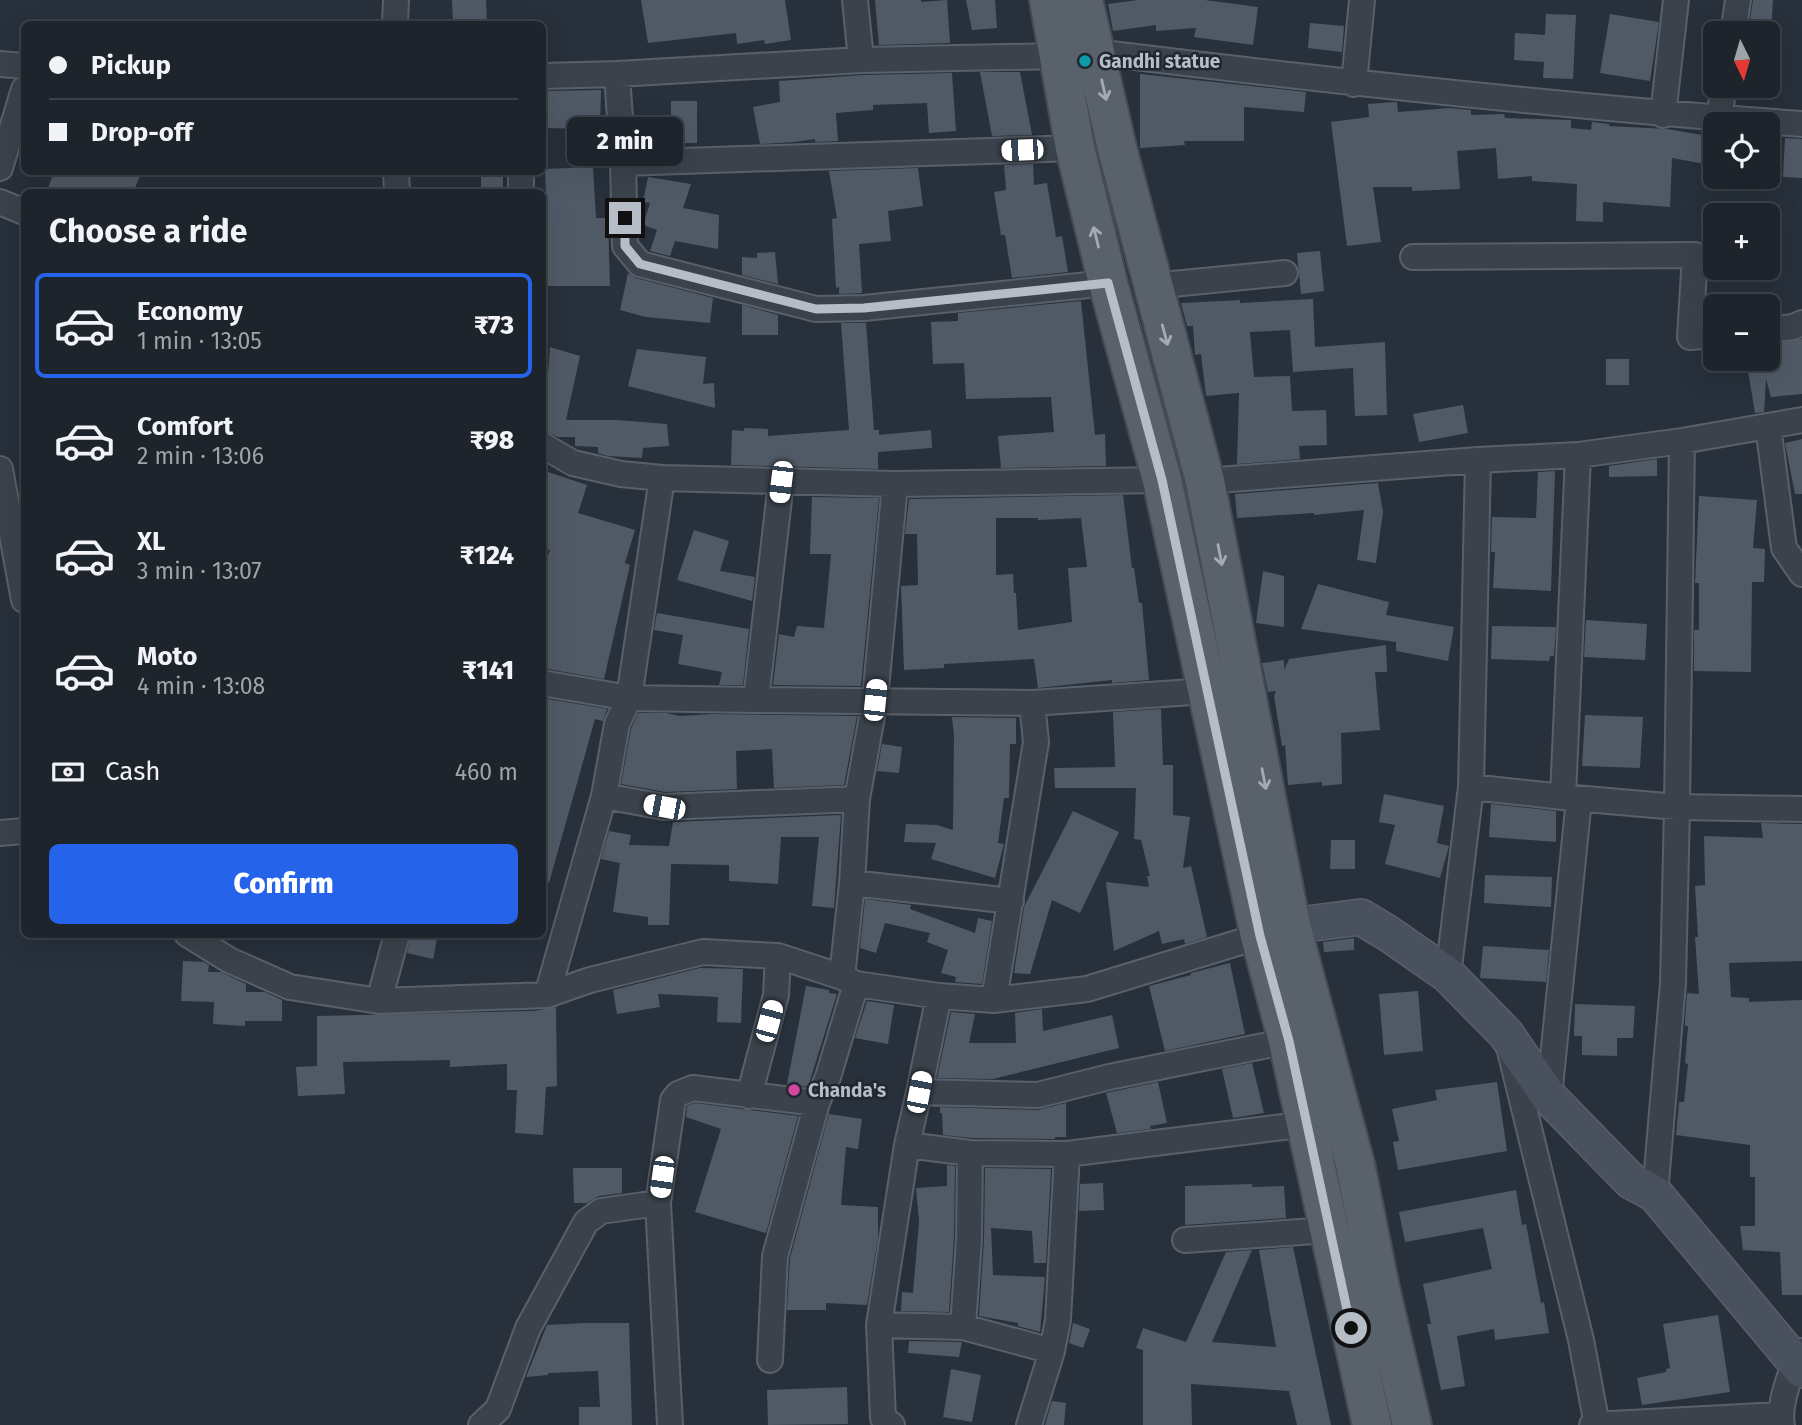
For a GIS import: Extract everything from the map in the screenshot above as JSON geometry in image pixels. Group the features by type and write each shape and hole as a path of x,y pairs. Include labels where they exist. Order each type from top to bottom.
{"main road":[{"path":"1049,0 1078,54 1116,148 1205,481 1276,931 1289,1041 1372,1425"},
{"path":"1083,0 1075,148 1108,283 1162,480 1207,691 1276,931 1355,1164 1412,1425"}],"street":[{"path":"395,21 396,0"},
{"path":"855,0 861,60"},
{"path":"1354,84 1362,0"},
{"path":"1662,115 1676,0"},
{"path":"1734,21 1738,0"},
{"path":"546,76 861,60 1078,54 1703,117"},
{"path":"0,64 21,66"},
{"path":"617,74 624,163 625,246 640,264 816,309 864,308 1108,283"},
{"path":"0,168 21,99"},
{"path":"1780,122 1802,124"},
{"path":"624,163 1075,148"},
{"path":"0,202 21,211"},
{"path":"1413,257 1695,255 1690,337 1703,336"},
{"path":"1152,286 1285,272"},
{"path":"1780,329 1802,323"},
{"path":"1205,481 1578,455 1682,441 1802,420"},
{"path":"1768,426 1784,548 1802,574"},
{"path":"1655,1194 1672,983 1682,441"},
{"path":"546,446 573,463 621,474 662,478 895,484 1162,480"},
{"path":"1549,1097 1571,798 1578,455"},
{"path":"1448,975 1471,787 1478,460"},
{"path":"0,469 21,584"},
{"path":"547,995 604,796 617,724 629,698 662,478"},
{"path":"756,700 781,482"},
{"path":"770,1360 775,1255 817,1103 828,1077 849,980 858,799 875,700 895,484"},
{"path":"546,684 629,698 756,700 1032,703 1207,691"},
{"path":"994,1000 1036,742 1032,703"},
{"path":"1471,787 1677,807 1802,809"},
{"path":"604,796 664,807 858,799"},
{"path":"0,833 21,831"},
{"path":"852,883 1011,901"},
{"path":"193,938 229,960 290,987 379,1001 547,995 590,980 703,952 778,956 849,980 939,996 994,1000 1087,989 1276,931 1361,917 1389,933 1448,975 1506,1034 1549,1097 1631,1181 1655,1194 1800,1360 1781,1420 1596,1425 1581,1340 1506,1034"},
{"path":"379,1001 396,938"},
{"path":"748,1096 776,995 778,956"},
{"path":"892,1425 883,1418 879,1325 907,1145 939,996"},
{"path":"919,1092 1038,1095 1109,1077 1289,1041"},
{"path":"670,1425 658,1203 673,1100 678,1094 693,1088 817,1103"},
{"path":"907,1145 970,1153 1067,1154 1307,1124"},
{"path":"963,1327 969,1238 970,1153"},
{"path":"1029,1425 1052,1351 1058,1320 1067,1154"},
{"path":"495,1420 528,1328 586,1222 601,1211 658,1203"},
{"path":"1185,1240 1329,1230"},
{"path":"879,1325 963,1327 1052,1351"}],"building":[{"path":"452,0 486,0 487,21 453,21"},
{"path":"641,0 785,0 791,40 737,44 736,33 648,43"},
{"path":"875,0 947,0 950,43 879,45"},
{"path":"966,0 995,0 997,28 972,30"},
{"path":"1138,0 1205,0 1258,7 1253,45 1194,37 1196,28 1156,31 1156,25 1113,31 1108,4"},
{"path":"1753,0 1773,0 1772,21 1750,21"},
{"path":"1546,14 1576,15 1573,79 1543,78 1544,62 1514,60 1515,33 1545,35"},
{"path":"1610,14 1659,22 1650,81 1600,73"},
{"path":"1310,23 1344,26 1342,52 1308,48"},
{"path":"980,72 1020,72 1032,135 992,136"},
{"path":"952,73 956,131 929,133 927,103 873,105 873,110 836,113 838,141 815,142 815,139 760,144 753,107 780,102 779,81 862,75"},
{"path":"1140,74 1306,92 1304,112 1244,107 1244,141 1184,141 1185,145 1140,148"},
{"path":"601,90 600,129 546,128 546,91"},
{"path":"671,101 697,101 697,143 671,143"},
{"path":"1397,102 1398,112 1450,108 1471,110 1471,115 1504,114 1505,118 1571,120 1571,128 1591,130 1592,122 1703,135 1703,164 1672,158 1670,207 1603,202 1603,222 1576,221 1577,184 1532,181 1532,176 1498,179 1496,148 1457,151 1460,189 1412,191 1412,187 1373,187 1381,242 1347,246 1331,122 1369,117 1368,104"},
{"path":"1785,138 1802,139 1802,178 1783,177"},
{"path":"1033,164 1034,185 1047,183 1056,237 1062,236 1068,272 1012,278 994,192 1006,190 1004,165"},
{"path":"593,167 596,218 608,218 610,286 546,286 546,169"},
{"path":"918,168 923,206 888,211 891,241 859,244 862,293 839,294 839,287 836,288 832,219 837,218 829,171"},
{"path":"53,175 141,175 134,189 48,188"},
{"path":"481,175 503,175 503,189 481,189"},
{"path":"648,177 691,184 683,208 719,215 718,249 675,241 670,256 650,251 657,230 643,225 650,203 643,202"},
{"path":"1320,251 1324,291 1301,294 1297,253"},
{"path":"775,252 778,284 742,275 742,257 757,258 757,253"},
{"path":"628,273 636,278 713,298 710,323 646,317 620,310"},
{"path":"1313,299 1315,347 1385,342 1387,415 1355,416 1353,368 1293,372 1290,330 1250,332 1254,377 1290,376 1292,411 1326,410 1327,445 1299,446 1300,459 1237,464 1239,393 1206,396 1201,354 1195,355 1193,326 1187,326 1181,303"},
{"path":"1081,301 1095,435 1105,434 1106,466 1001,468 998,436 1054,432 1051,397 966,399 964,363 933,364 931,322 958,321 958,313"},
{"path":"742,305 778,315 778,335 742,335"},
{"path":"841,323 866,323 874,430 879,430 879,435 931,430 932,448 878,452 878,469 731,465 732,430 768,429 768,436 849,430"},
{"path":"1802,339 1802,394 1771,397 1766,379 1764,412 1755,413 1748,371 1780,371 1780,343"},
{"path":"550,347 580,356 566,420 667,424 669,446 643,448 642,458 608,456 598,453 598,447 575,446 575,437 558,437 546,432"},
{"path":"637,349 706,357 703,384 714,383 715,408 628,386"},
{"path":"1606,359 1629,359 1629,385 1606,385"},
{"path":"1463,405 1468,433 1419,442 1413,414"},
{"path":"1802,439 1802,494 1795,494 1785,443"},
{"path":"1657,459 1657,476 1609,477 1609,466"},
{"path":"546,471 587,485 578,513 635,530 625,563 630,565 604,679 546,669 546,562 550,550 546,549"},
{"path":"1555,471 1551,591 1493,588 1495,552 1491,552 1492,517 1536,518 1538,472"},
{"path":"1378,483 1383,512 1376,563 1357,560 1364,510 1237,518 1235,494"},
{"path":"1123,495 1132,568 1139,603 1142,603 1149,680 1112,683 1112,680 1038,688 1034,659 944,664 944,668 904,670 901,586 918,585 917,534 905,534 909,499","holes":["996,518 1081,518 1087,567 1068,568 1072,622 1018,630 1013,574 996,575"]},
{"path":"1699,496 1757,500 1753,548 1765,549 1764,582 1752,582 1751,672 1694,671 1694,630 1699,630 1699,583 1695,583"},
{"path":"812,497 879,498 861,686 773,685 779,634 794,637 797,626 824,628 831,554 810,554"},
{"path":"694,530 729,541 720,571 755,577 752,601 677,580"},
{"path":"1263,571 1284,576 1284,627 1256,623"},
{"path":"1318,584 1389,602 1386,615 1454,627 1448,661 1396,651 1396,642 1301,629"},
{"path":"657,613 749,629 743,685 719,685 722,672 678,664 683,635 654,630"},
{"path":"1586,620 1647,624 1645,660 1584,657"},
{"path":"1492,626 1556,627 1554,656 1550,656 1549,661 1491,659"},
{"path":"1386,645 1387,672 1375,672 1380,730 1341,733 1342,784 1322,786 1322,782 1288,785 1285,745 1282,746 1274,696 1276,691 1268,692 1262,663 1284,660 1284,670 1289,659"},
{"path":"546,699 607,709 603,721 595,719 549,883 546,883"},
{"path":"1161,709 1163,765 1173,765 1173,815 1190,817 1183,868 1191,866 1207,937 1185,944 1184,939 1162,944 1159,931 1114,951 1106,882 1149,887 1147,876 1150,876 1141,840 1134,839 1136,788 1055,788 1054,768 1115,767 1113,712"},
{"path":"638,713 680,716 857,716 844,785 774,788 772,749 736,751 737,789 665,792 621,784 631,729"},
{"path":"1585,715 1643,717 1640,768 1582,766"},
{"path":"952,717 1016,718 1016,744 1010,744 1009,798 1004,798 998,843 1004,844 995,878 931,859 936,843 904,842 906,824 937,825 953,830"},
{"path":"882,744 902,747 899,773 877,771"},
{"path":"1384,794 1444,806 1437,843 1449,846 1440,878 1385,864 1395,825 1379,822"},
{"path":"1491,804 1556,811 1556,842 1489,837"},
{"path":"1073,811 1119,832 1080,913 1052,900 1030,974 1014,973 1024,907"},
{"path":"841,815 834,908 812,906 819,837 781,837 778,884 729,881 729,865 671,864 669,925 648,925 648,917 613,912 620,863 601,859 609,831 631,835 629,845 669,846 673,822"},
{"path":"1761,823 1802,824 1802,961 1729,963 1731,997 1749,998 1749,1002 1802,1000 1802,1295 1782,1295 1780,1252 1743,1250 1740,1226 1755,1226 1755,1177 1750,1177 1750,1145 1676,1135 1679,1102 1684,1102 1688,1064 1685,1063 1687,993 1699,994 1695,886 1705,885 1704,836 1763,838"},
{"path":"1331,840 1355,840 1355,869 1330,869"},
{"path":"1485,875 1552,877 1551,907 1484,903"},
{"path":"865,899 911,905 910,909 975,933 978,918 992,921 982,984 955,982 956,977 941,973 948,950 927,942 930,933 885,923 876,953 860,948"},
{"path":"410,938 437,938 433,959 407,953"},
{"path":"1354,938 1354,950 1324,952 1323,942"},
{"path":"1483,946 1549,950 1546,982 1480,978"},
{"path":"183,961 204,962 209,965 208,972 221,972 246,984 246,992 265,992 282,1000 282,1021 245,1021 245,1026 213,1024 214,1002 181,1001"},
{"path":"1230,963 1245,1034 1165,1051 1149,986"},
{"path":"700,968 743,969 741,1023 717,1022 718,997 658,994 660,1007 617,1014 613,990"},
{"path":"806,986 837,994 808,1087 787,1084"},
{"path":"1418,991 1423,1051 1384,1055 1379,994"},
{"path":"867,1001 894,1005 888,1044 855,1038"},
{"path":"1575,1004 1635,1006 1633,1038 1617,1038 1617,1056 1582,1055 1582,1036 1574,1036"},
{"path":"556,1007 557,1086 546,1087 543,1135 515,1133 517,1090 507,1090 507,1064 450,1067 450,1060 343,1062 345,1094 298,1096 296,1067 317,1066 317,1016 534,1011"},
{"path":"1042,1009 1043,1031 1112,1015 1119,1048 993,1079 937,1078 951,1012 975,1014 969,1043 1016,1043 1015,1013"},
{"path":"1252,1063 1264,1113 1233,1118 1222,1069"},
{"path":"1158,1082 1167,1123 1150,1126 1151,1129 1117,1133 1106,1093"},
{"path":"1497,1082 1507,1151 1398,1170 1393,1142 1399,1141 1392,1109 1437,1100 1435,1090"},
{"path":"695,1103 798,1116 766,1233 695,1212 721,1129 686,1117 687,1106"},
{"path":"1066,1103 1066,1137 971,1138 943,1135 940,1107 1038,1110"},
{"path":"829,1114 862,1119 858,1149 846,1147 841,1205 878,1207 878,1238 867,1305 826,1303 826,1310 787,1310 790,1258"},
{"path":"947,1165 955,1166 949,1312 901,1311 902,1292 913,1293 919,1221 916,1188 947,1186"},
{"path":"573,1168 622,1168 622,1193 599,1196 587,1203 574,1203"},
{"path":"985,1168 1051,1169 1046,1263 1034,1263 1032,1231 991,1228 993,1275 1045,1277 1040,1332 1018,1326 1018,1323 979,1316"},
{"path":"1103,1183 1104,1210 1079,1211 1080,1184"},
{"path":"1252,1184 1252,1187 1284,1186 1286,1218 1185,1225 1185,1186"},
{"path":"1516,1190 1549,1333 1495,1340 1494,1329 1457,1336 1465,1386 1441,1390 1427,1324 1431,1324 1423,1284 1492,1269 1483,1228 1405,1242 1399,1212"},
{"path":"1293,1247 1331,1425 1297,1425 1289,1391 1191,1384 1192,1425 1143,1425 1143,1350 1136,1348 1143,1328 1186,1342 1226,1252 1252,1250 1212,1342 1276,1347 1259,1250"},
{"path":"1718,1315 1730,1392 1642,1405 1637,1378 1666,1372 1666,1369 1670,1368 1663,1324"},
{"path":"629,1323 632,1425 579,1425 579,1407 600,1407 598,1371 548,1373 526,1377 547,1325"},
{"path":"1073,1323 1090,1329 1083,1348 1069,1343"},
{"path":"909,1341 962,1342 959,1357 908,1353"},
{"path":"951,1369 981,1375 972,1422 943,1417"},
{"path":"847,1387 848,1424 768,1425 767,1390"},
{"path":"1052,1401 1066,1403 1064,1425 1045,1425"}],"place":[{"name":"Gandhi statue","path":"1085,61"},
{"name":"Chanda's","path":"794,1090"}],"route":[{"path":"625,218 625,246 640,264 816,309 864,308 1108,283 1162,480 1260,936 1289,1041 1351,1328"}]}
